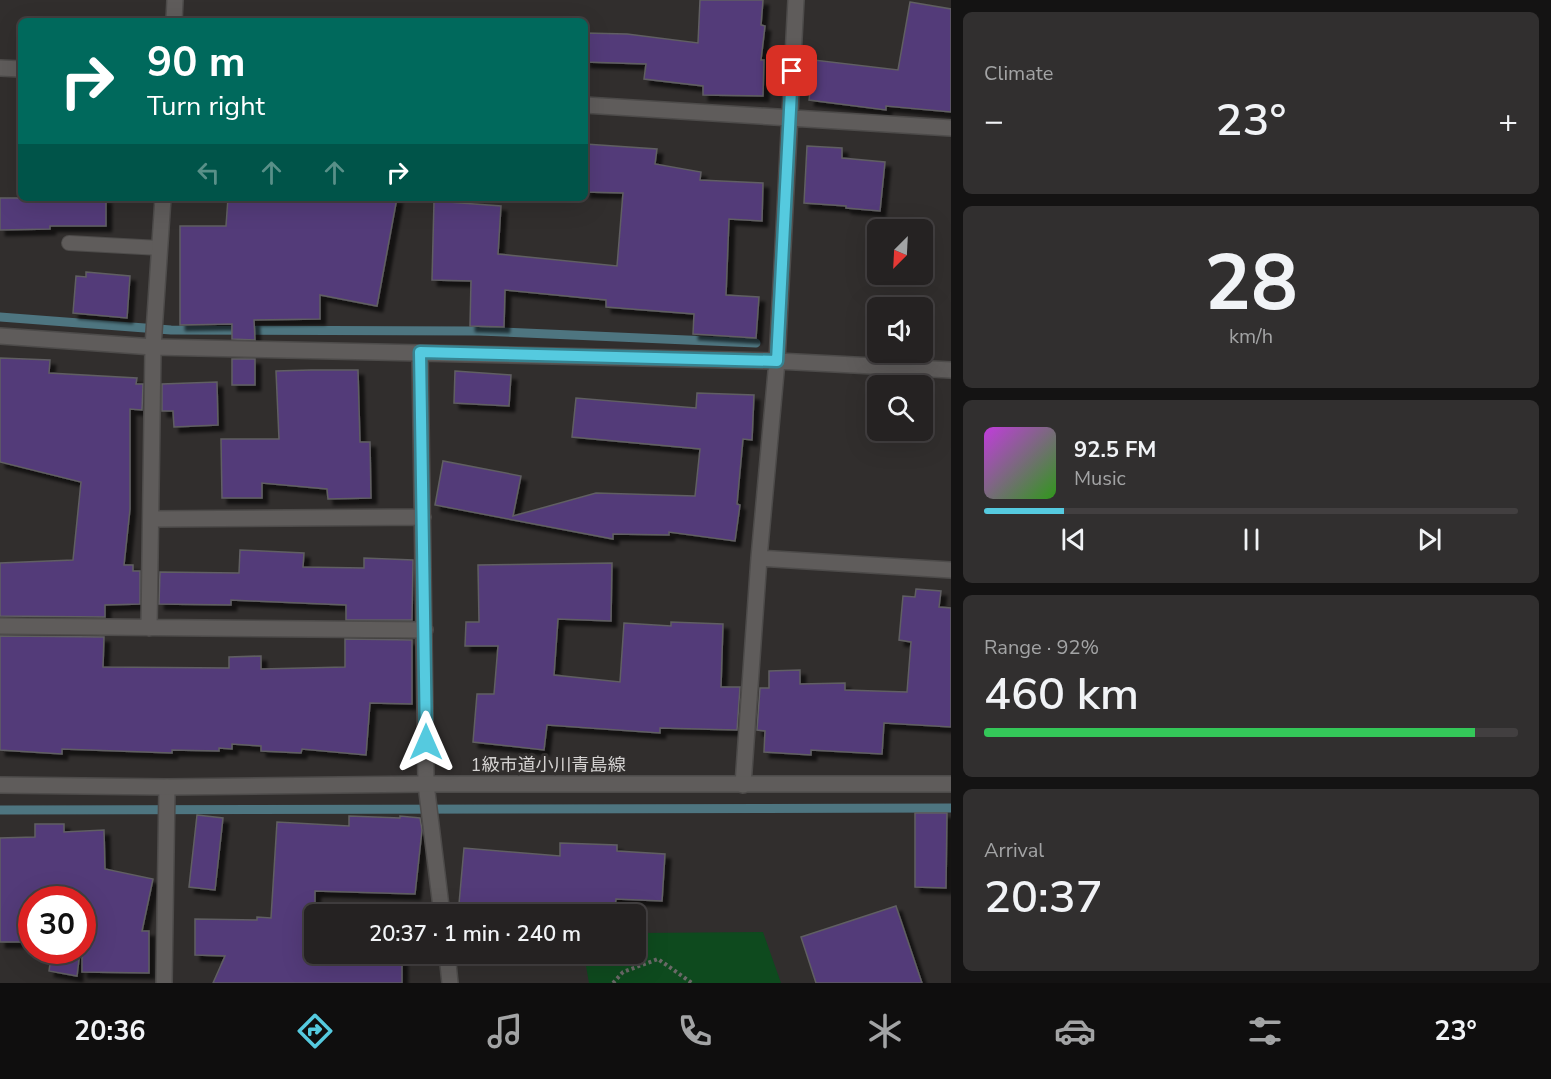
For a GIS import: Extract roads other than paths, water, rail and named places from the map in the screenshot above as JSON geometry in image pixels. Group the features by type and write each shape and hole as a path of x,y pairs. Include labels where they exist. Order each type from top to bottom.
{"street":[{"path":"174,18 176,0"},
{"path":"743,785 759,558 777,361 796,0"},
{"path":"0,68 18,69"},
{"path":"588,105 951,128"},
{"path":"149,628 153,347 163,201"},
{"path":"0,336 153,347 777,361 951,370"},
{"path":"420,352 426,784 441,904"},
{"path":"151,519 423,517"},
{"path":"759,558 951,570"},
{"path":"0,626 425,630"},
{"name":"1級市道小川青島線","path":"0,785 167,787 426,784 951,784"},
{"path":"164,983 167,787"},
{"path":"448,964 450,983"}],"lane":[{"path":"69,243 160,249"}],"waterway":[{"path":"0,317 171,330 479,331 756,343"},
{"path":"0,810 951,808"}]}
